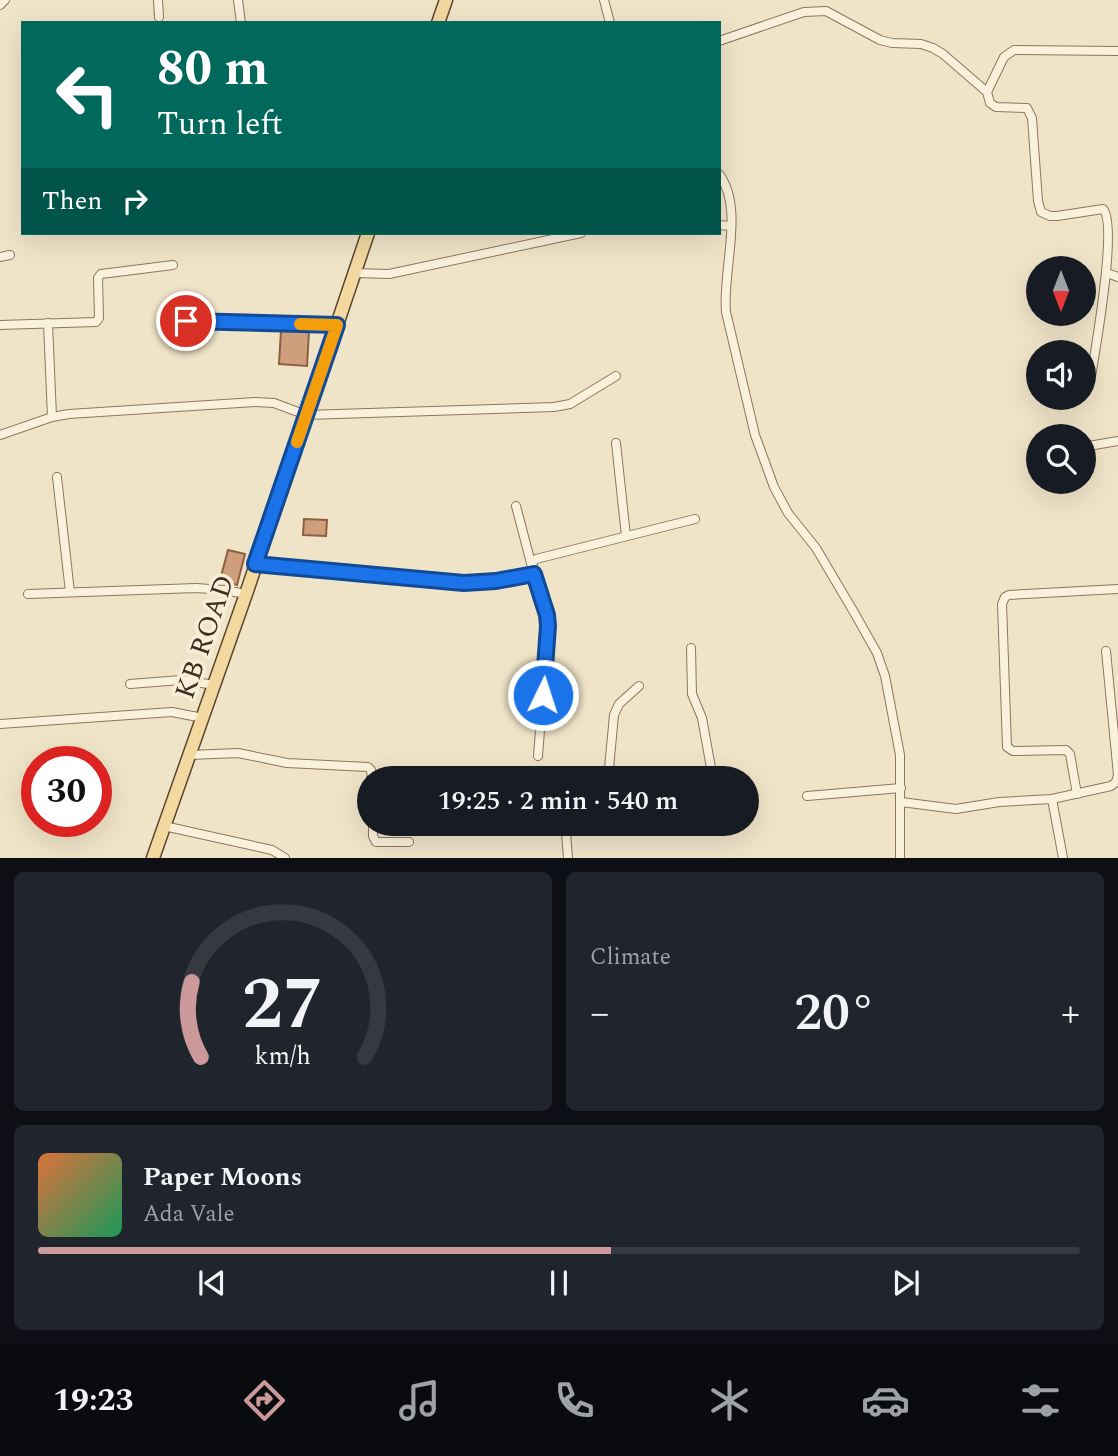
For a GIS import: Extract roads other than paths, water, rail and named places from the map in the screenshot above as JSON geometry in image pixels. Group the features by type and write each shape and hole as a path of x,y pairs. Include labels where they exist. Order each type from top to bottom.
{"main road":[{"path":"439,21 446,0"},
{"name":"KB ROAD","path":"153,858 215,685 367,235"}],"street":[{"path":"0,5 5,0"},
{"path":"158,0 159,17"},
{"path":"238,0 241,21"},
{"path":"604,0 609,21"},
{"path":"721,40 804,12 826,11 880,40 921,44 933,48 987,92 990,103 996,107 1027,108 1031,112 1041,212 1050,216 1097,209 1107,212 1107,273 1096,344"},
{"path":"987,92 1004,57 1014,50 1118,51"},
{"path":"721,178 730,198 726,312 757,442 780,499 816,548 877,653 885,676 898,734 901,788 900,858"},
{"path":"721,225 731,226"},
{"path":"354,273 389,274 572,235"},
{"path":"0,257 10,255"},
{"path":"0,325 96,322 99,318 98,278 101,274 173,265"},
{"path":"1107,273 1118,277"},
{"path":"186,321 337,325"},
{"path":"48,323 51,417"},
{"path":"0,435 51,417 265,402 306,415 554,407 570,404 616,376"},
{"path":"1096,445 1118,442"},
{"path":"616,443 626,536"},
{"path":"57,477 70,592"},
{"path":"516,506 548,626 538,756"},
{"path":"533,571 536,559 695,519"},
{"path":"255,564 464,583 496,581 533,571"},
{"path":"28,594 196,589 246,594"},
{"path":"1077,794 1071,759 1066,750 1017,751 1007,747 1002,604 1009,595 1118,589"},
{"path":"691,648 692,694 704,727 711,766"},
{"path":"901,802 949,809 1017,800 1052,799 1106,789 1117,782 1106,651"},
{"path":"131,684 181,680 215,685"},
{"path":"609,766 614,715 619,704 639,686"},
{"path":"0,724 172,712 203,719"},
{"path":"189,755 238,752 286,763 357,766"},
{"path":"807,796 901,788"},
{"path":"1052,799 1063,858"},
{"path":"164,825 272,850 285,858"},
{"path":"375,836 376,842 410,842"},
{"path":"566,836 568,858"}]}
